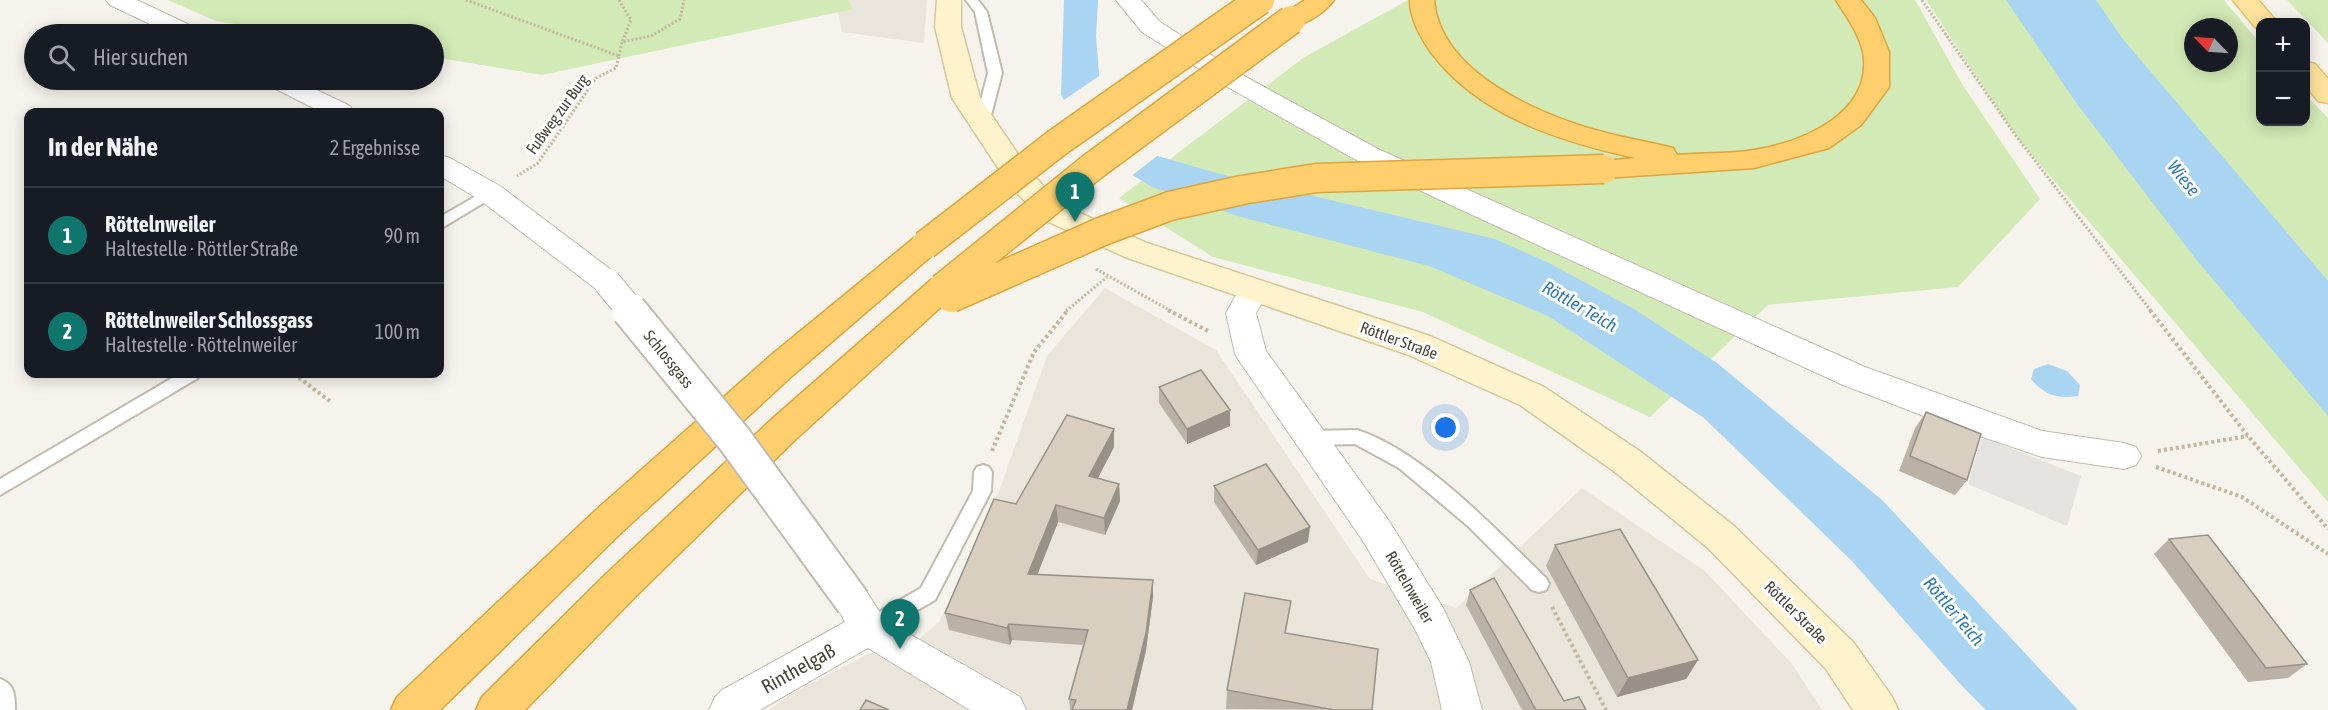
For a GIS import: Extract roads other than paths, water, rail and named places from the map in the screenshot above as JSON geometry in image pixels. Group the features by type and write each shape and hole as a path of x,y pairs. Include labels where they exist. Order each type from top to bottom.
{"highway":[{"path":"412,710 618,513 781,366 925,245 1058,142 1260,0"},
{"path":"497,710 644,563 784,429 912,315 946,293 1092,167 1291,20 1322,0"},
{"path":"1422,0 1427,24 1443,52 1491,95 1530,116 1570,132 1635,149 1706,161"},
{"path":"946,293 1170,206 1316,177 1604,170 1754,159 1819,142 1851,119 1876,87 1876,52 1862,18 1848,0"}],"main road":[{"path":"2245,0 2261,18"},
{"path":"2308,72 2328,95"}],"street":[{"path":"118,0 168,24"},
{"name":"Röttler Straße","path":"949,0 948,27 966,98 1018,176 1050,211 1136,250 1418,345 1532,396 1628,462 1721,537 1840,656 1877,710"},
{"path":"1128,0 1151,27 1235,81 1368,155 1486,210 1854,376 2042,444 2124,456"},
{"path":"297,90 333,108"},
{"name":"Schlossgass","path":"444,166 490,193 607,282 735,440 861,615"},
{"name":"Röttelnweiler","path":"1254,291 1241,313 1251,354 1377,531 1430,620 1450,662 1462,710"},
{"path":"861,615 891,643 1006,710"},
{"name":"Rinthelgaß","path":"729,710 861,615"}],"lane":[{"path":"972,0 981,12 995,73 982,123"},
{"path":"444,222 490,193"},
{"path":"0,488 185,378"},
{"path":"1310,438 1357,436 1405,463 1475,521 1539,584"},
{"path":"861,615 928,594 982,491 984,472"},
{"path":"0,688 5,694 5,710"}],"water":[{"name":"Röttler Teich","path":"1064,0 1098,0 1096,36 1100,86 1114,115 1158,156 1216,173 1495,239 1549,263 1634,309 1717,363 1882,500 2078,710 1986,710 1851,560 1704,418 1548,316 1429,266 1241,217 1152,187 1085,146 1061,94"},
{"name":"Wiese","path":"2006,0 2096,0 2122,38 2328,281 2328,416 2195,258 2077,104"},
{"path":"2048,364 2067,371 2080,385 2078,396 2052,395 2041,389 2031,379 2034,369"}],"place":[{"name":"Röttelnweiler","path":"1075,222"},
{"name":"Röttelnweiler Schlossgass","path":"900,649"}]}
